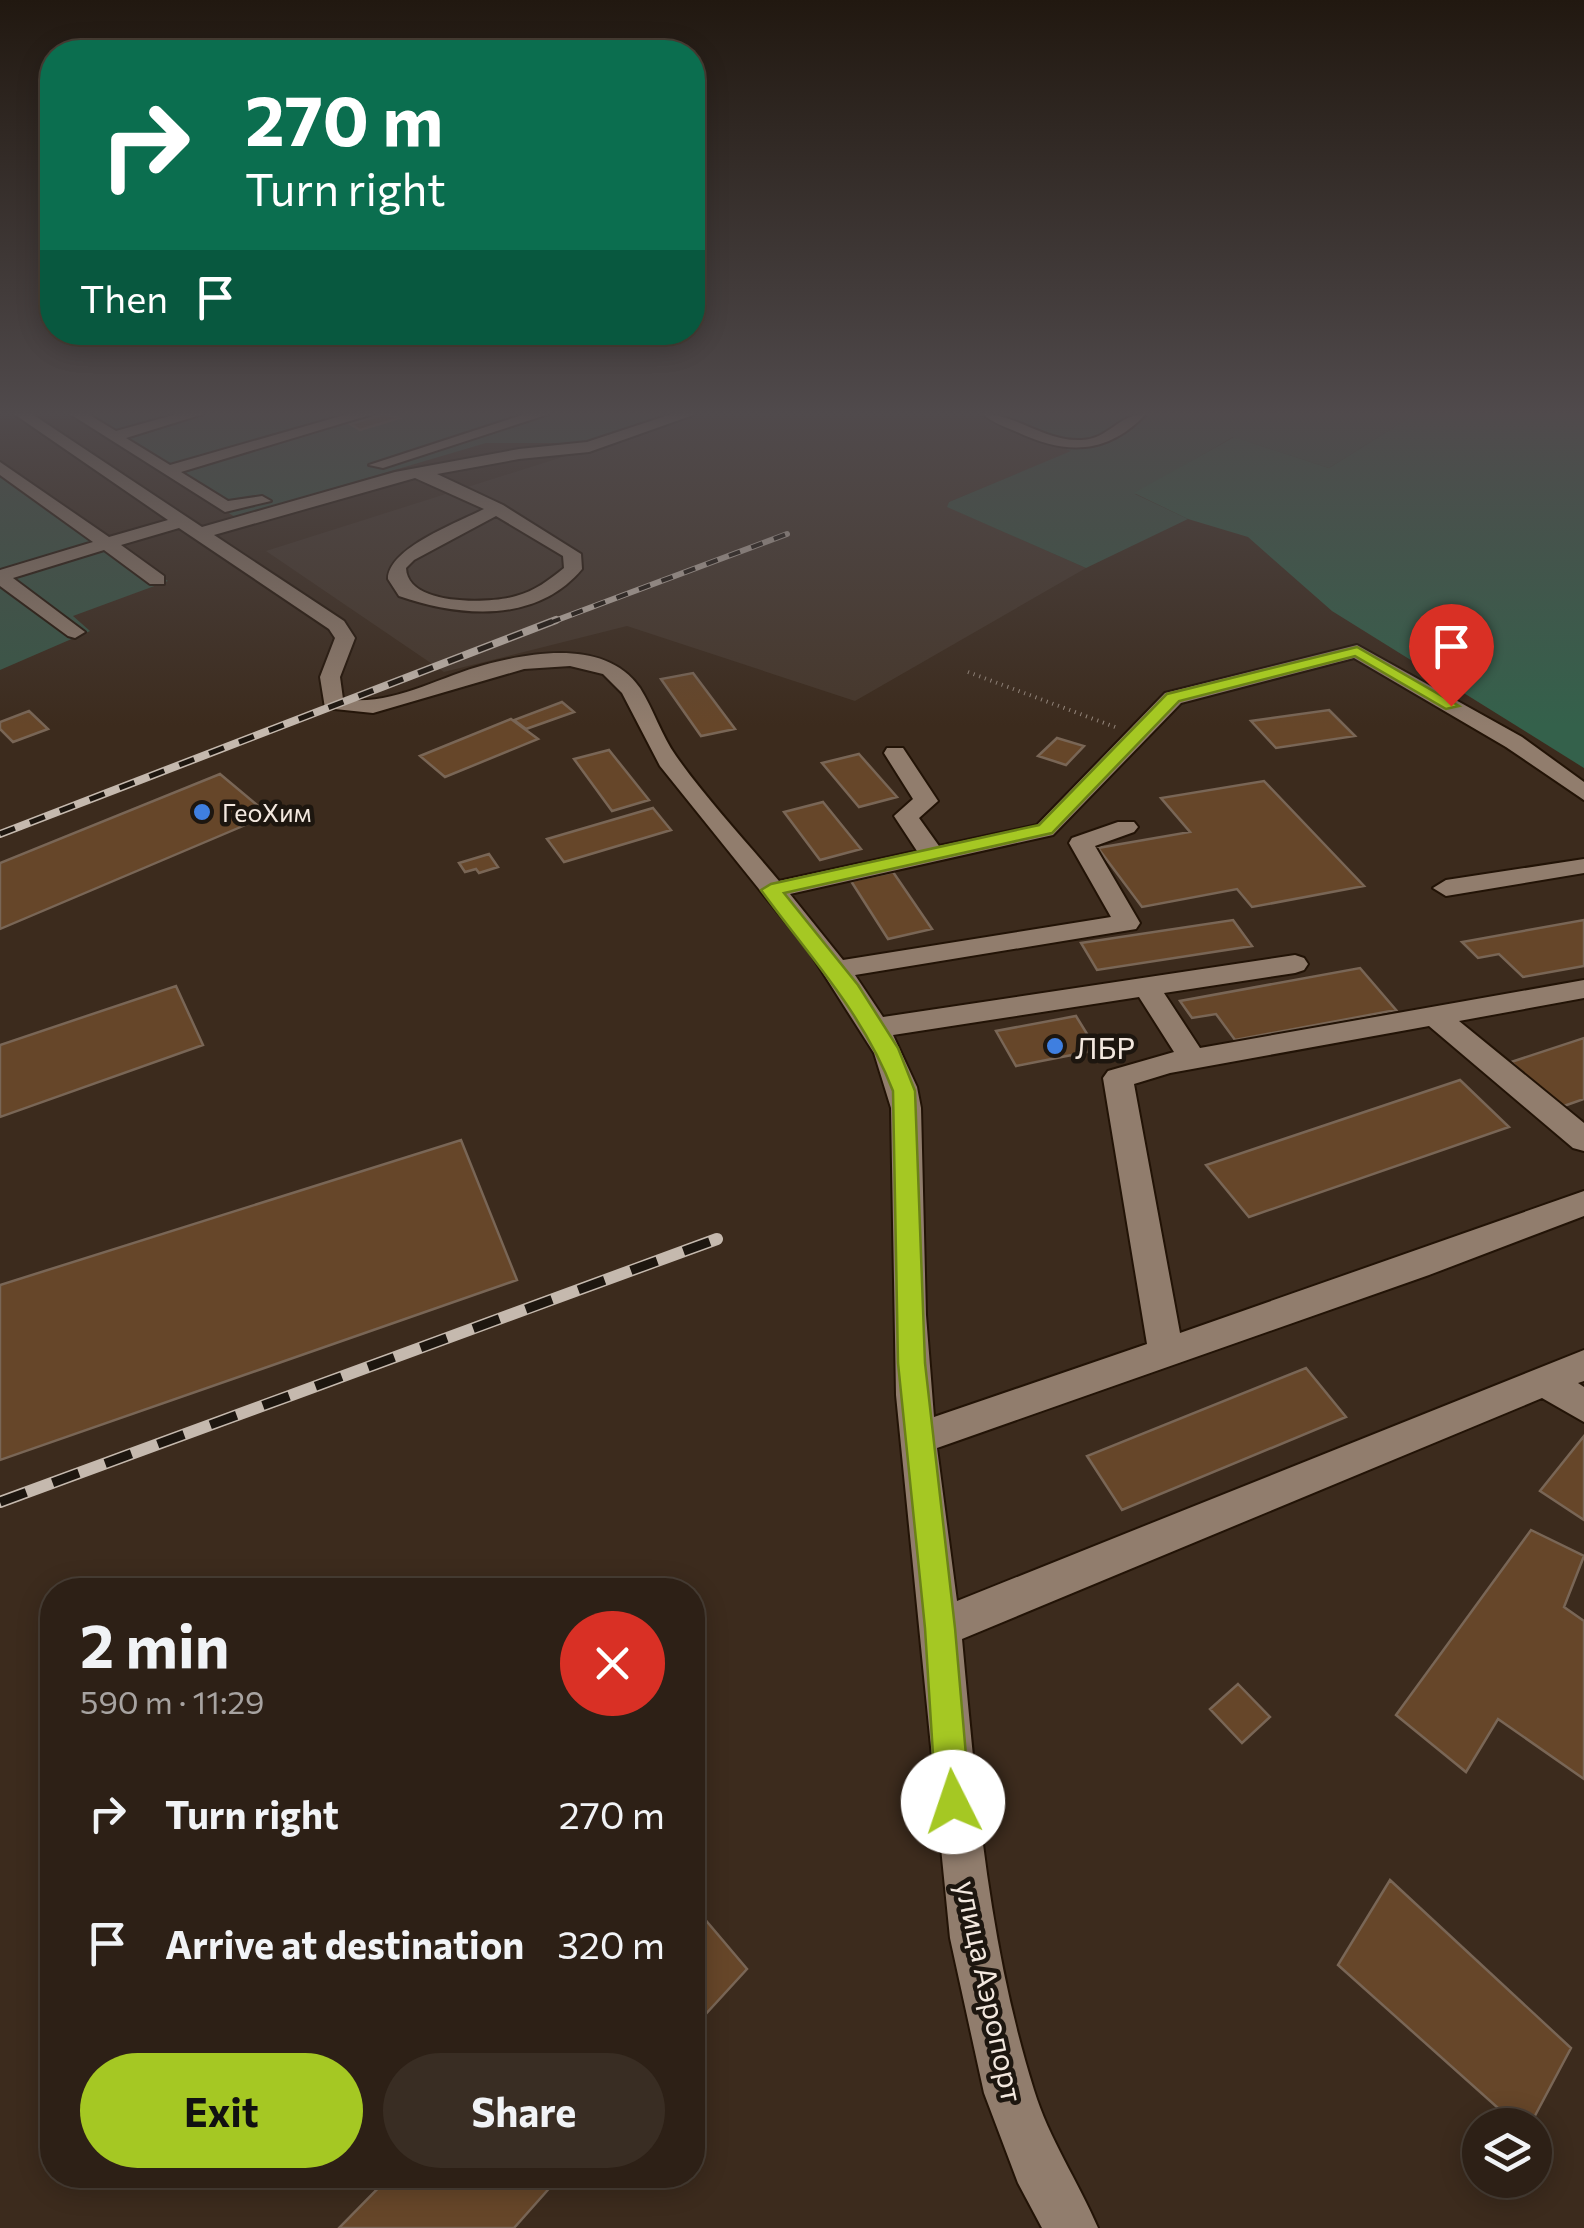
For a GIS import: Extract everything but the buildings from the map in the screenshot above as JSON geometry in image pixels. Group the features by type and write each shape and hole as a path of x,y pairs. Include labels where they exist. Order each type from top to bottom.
{"street":[{"path":"72,518 156,580"},
{"name":"улица Аэропорт","path":"173,518 337,626 346,638 330,676 329,694 334,703 350,709 382,706 476,673 522,664 562,660 609,669 628,683 658,747 835,970 874,1028 904,1091 911,1363 940,1628 953,1802 989,2014 1014,2106 1055,2204 1071,2228"},
{"path":"0,577 108,544 228,518"},
{"path":"479,518 408,556 397,567 397,578 406,592 457,607 535,598 557,587 573,569 572,554 508,518"},
{"path":"0,577 75,632"},
{"path":"771,890 1045,830 1173,698 1357,651 1514,742 1584,793"},
{"path":"895,753 926,801 906,816 932,854"},
{"path":"835,970 1127,922 1081,843 1126,827"},
{"path":"1446,888 1584,866"},
{"path":"874,1028 1296,964"},
{"path":"1146,986 1193,1059"},
{"path":"1166,1353 1118,1078 1193,1059 1584,989"},
{"path":"1434,1014 1584,1140"},
{"path":"920,1438 1584,1203"},
{"path":"940,1628 1584,1365"},
{"path":"1545,1381 1584,1406"}],"path":[{"path":"968,672 1137,736"}],"shaded area":[{"path":"370,518 973,518 1086,568 855,701 627,626 444,672 266,551"}],"green space":[{"path":"0,518 80,518 168,581 73,616 90,631 0,670"},
{"path":"972,518 1188,519 1086,568"},
{"path":"1584,518 1584,768 1332,611 1248,537 1188,519"}],"railway":[{"path":"549,623 787,534"},
{"path":"0,834 556,620"},
{"path":"0,1502 717,1239"}],"place":[{"name":"ГеоХим","path":"202,812"},
{"name":"ЛБР","path":"1055,1046"}],"route":[{"path":"953,1802 940,1628 911,1363 904,1091 887,1048 850,990 771,890 1045,830 1173,698 1357,651 1451,706"}]}
